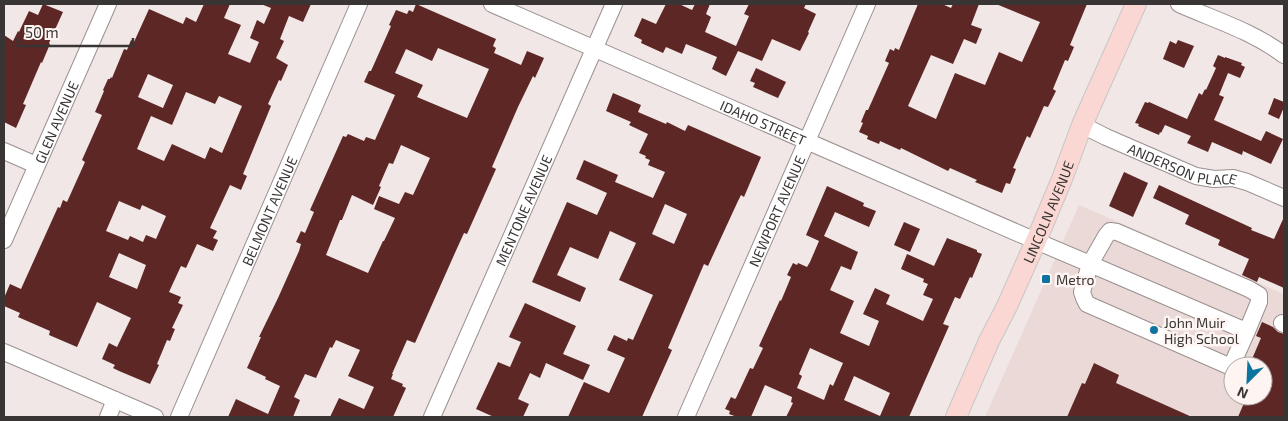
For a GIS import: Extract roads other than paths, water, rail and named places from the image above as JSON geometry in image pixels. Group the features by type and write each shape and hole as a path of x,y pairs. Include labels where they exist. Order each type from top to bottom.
{"main road":[{"name":"LINCOLN AVENUE","path":"956,417 989,340 1007,306 1036,241 1082,125 1136,4"}],"street":[{"name":"GLEN AVENUE","path":"4,240 108,4"},
{"name":"BELMONT AVENUE","path":"179,417 359,4"},
{"name":"IDAHO STREET","path":"492,4 1247,331"},
{"name":"MENTONE AVENUE","path":"432,417 614,4"},
{"name":"NEWPORT AVENUE","path":"686,417 867,4"},
{"path":"1179,4 1240,29 1269,44 1284,55"},
{"name":"ANDERSON PLACE","path":"1082,125 1196,176 1214,179 1233,178 1284,198"},
{"path":"4,150 36,165"},
{"path":"1110,232 1117,232 1259,295 1260,302 1247,331 1231,367 1087,304 1082,292 1090,264 1106,236 1110,232"},
{"path":"4,352 155,417"},
{"path":"108,417 115,400"}],"place":[{"name":"Metro","path":"1046,279"},
{"name":"John Muir High School","path":"1154,330"}]}
